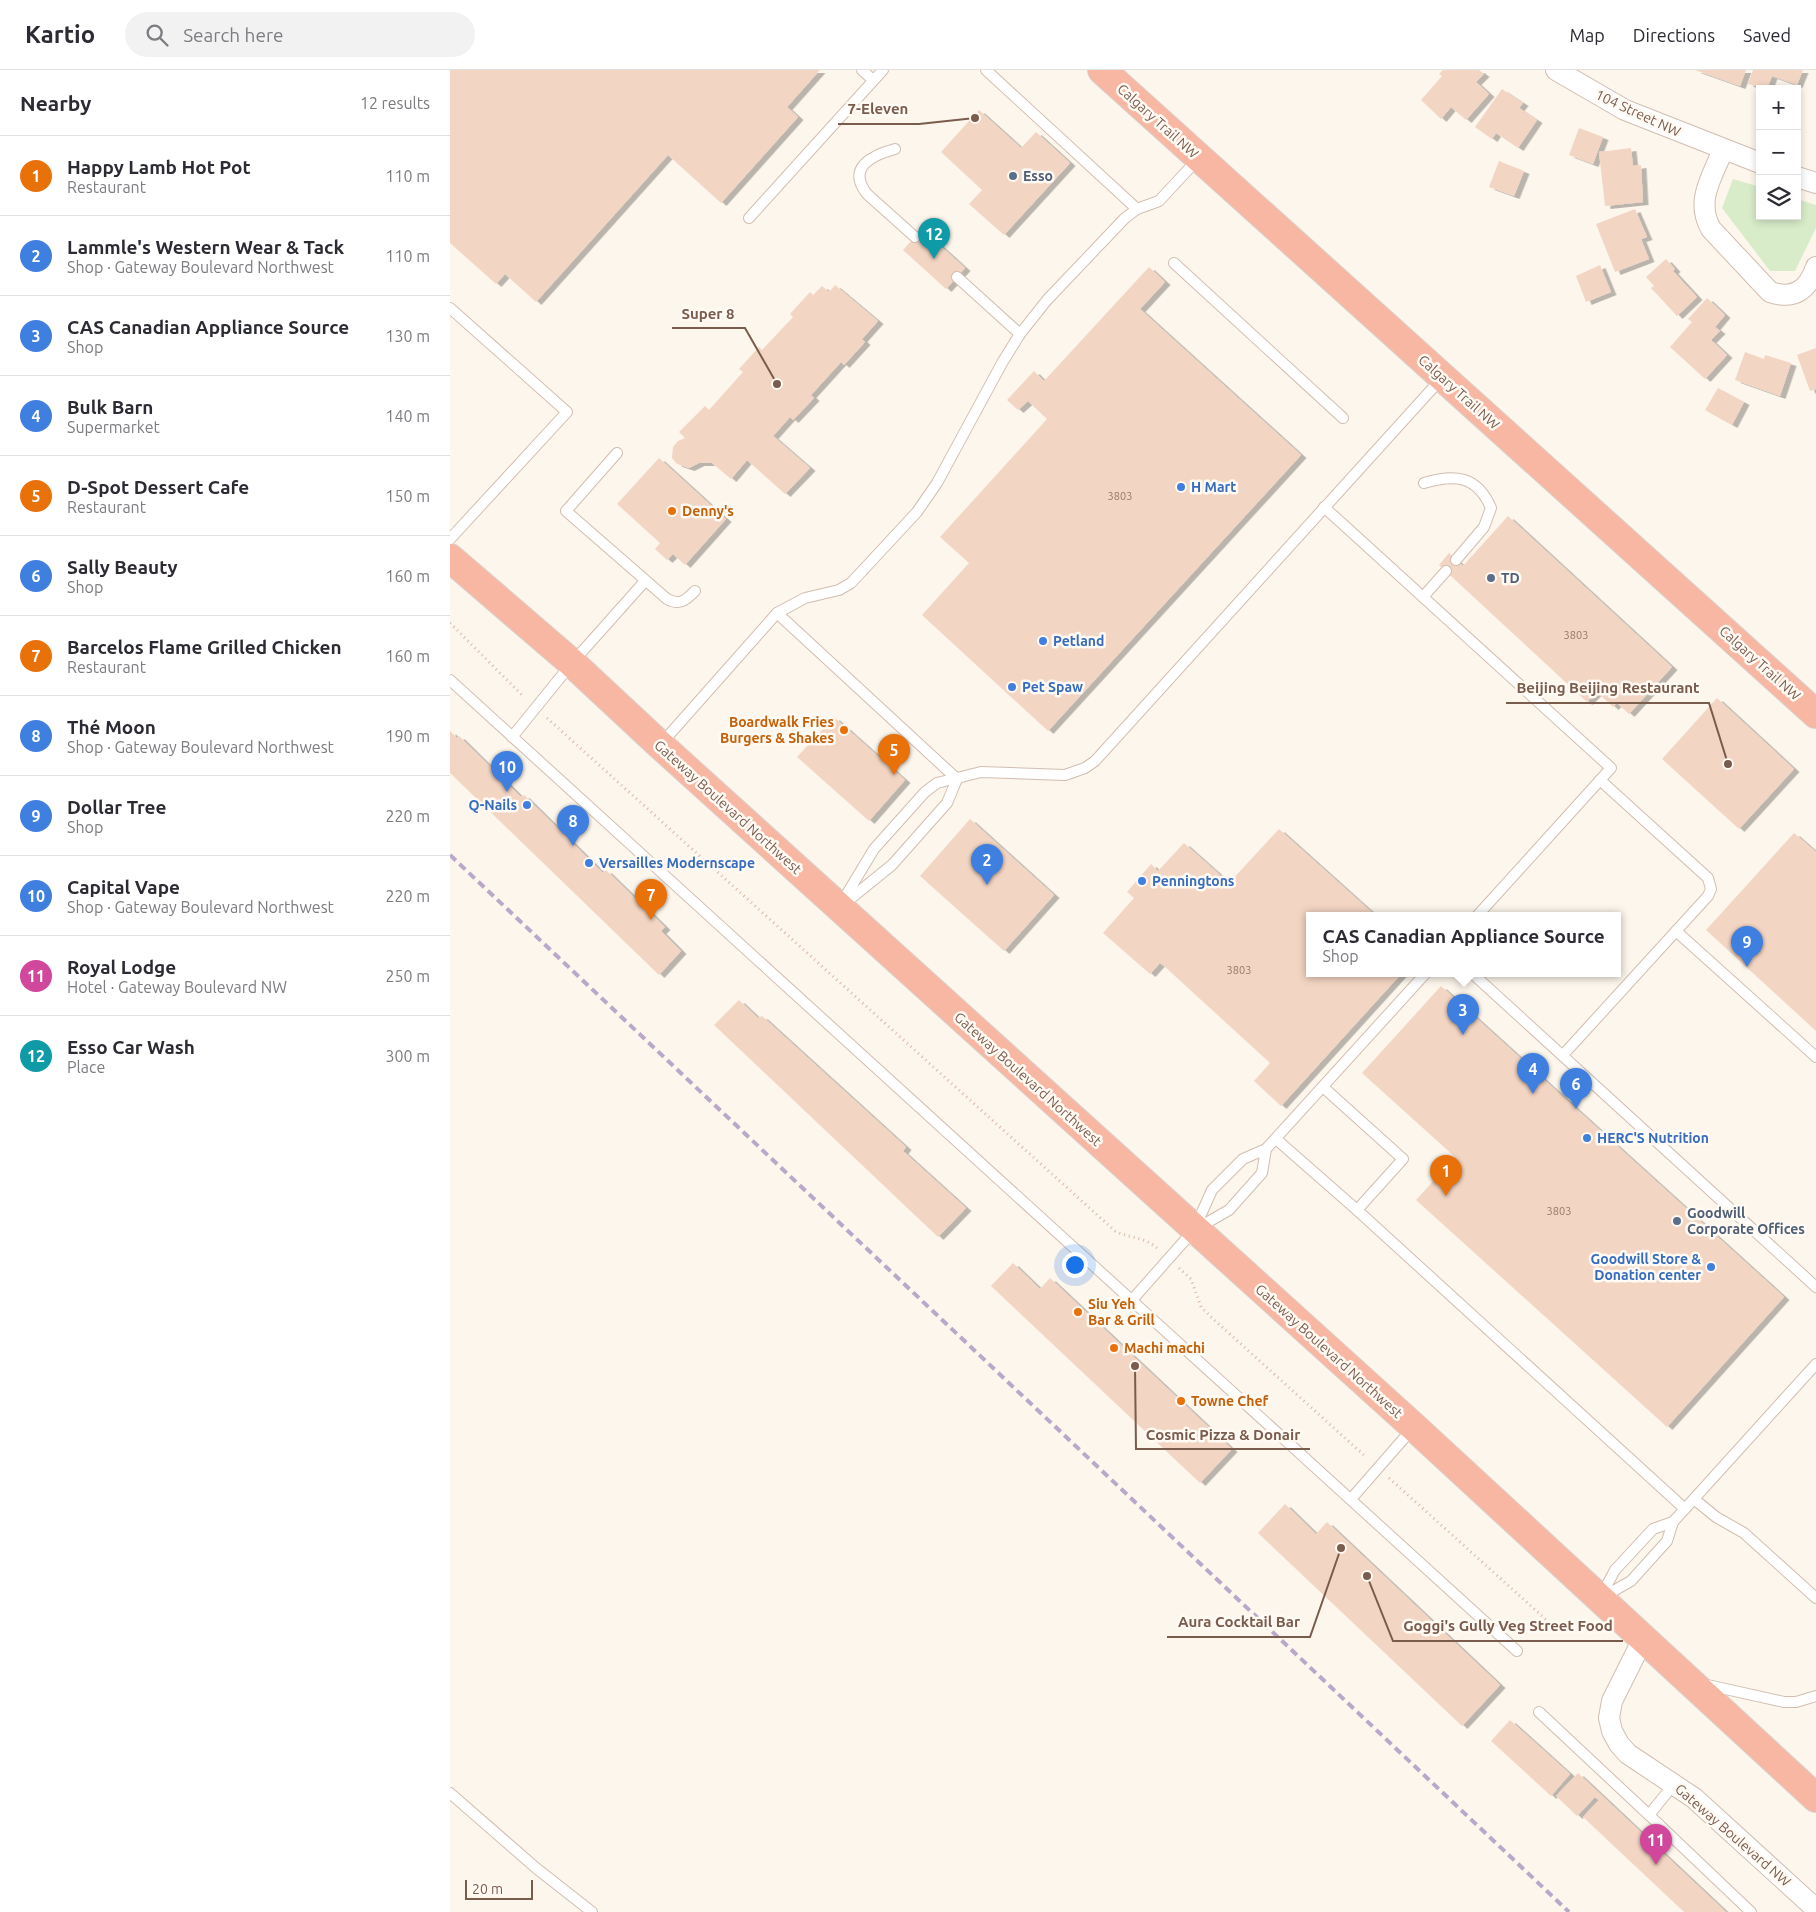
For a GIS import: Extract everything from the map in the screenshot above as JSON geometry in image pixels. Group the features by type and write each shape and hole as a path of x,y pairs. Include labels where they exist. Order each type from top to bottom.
{"highway":[{"name":"Calgary Trail NW","path":"1102,70 1816,714"},
{"name":"Gateway Boulevard Northwest","path":"450,558 572,663 839,908 1414,1428 1601,1601"},
{"path":"1601,1601 1816,1798"}],"street":[{"name":"104 Street NW","path":"1556,70 1625,110 1756,162"},
{"path":"1723,150 1704,200 1705,218 1711,229 1770,292 1782,296 1800,290 1816,267"},
{"name":"Gateway Boulevard NW","path":"1643,1639 1612,1701 1609,1718 1612,1732 1619,1744 1628,1754 1674,1784 1710,1812 1814,1910"}],"lane":[{"path":"862,70 873,80"},
{"path":"750,218 883,70"},
{"path":"986,70 1138,210"},
{"path":"895,149 872,157 861,168 859,177 862,187 867,194 914,237"},
{"path":"660,745 777,614 805,598 839,590 851,583 917,512 937,483 1002,363 1020,334 1047,300 1125,218 1159,201 1199,158"},
{"path":"1174,263 1343,418"},
{"path":"958,277 1020,334"},
{"path":"450,308 567,412 450,539"},
{"path":"839,908 874,850 925,792 938,783 957,780 970,773 981,772 1065,775 1085,768 1095,761 1443,377"},
{"path":"617,453 566,511 644,581 674,603 682,602 695,591"},
{"path":"1424,483 1445,476 1459,477 1480,490 1491,508 1484,527 1456,560"},
{"path":"1324,507 1611,768 1481,912"},
{"path":"1423,597 1446,571"},
{"path":"512,737 572,663 644,581"},
{"path":"777,614 957,780"},
{"path":"450,680 1517,1651"},
{"path":"839,908 892,865 947,803 957,780"},
{"path":"1563,1055 1708,896 1711,889 1708,878 1600,780"},
{"path":"1676,931 1816,1058"},
{"path":"1132,1300 1194,1230 1212,1190 1243,1160 1266,1149 1276,1139 1422,977"},
{"path":"1476,977 1816,1287"},
{"path":"1323,1087 1403,1159 1357,1210"},
{"path":"1276,1139 1357,1210 1685,1510"},
{"path":"1194,1230 1228,1210 1262,1173 1266,1149"},
{"path":"1601,1601 1615,1570 1653,1529 1673,1522 1685,1510 1816,1364"},
{"path":"1351,1499 1414,1428"},
{"path":"1694,1499 1716,1517 1744,1533 1816,1598"},
{"path":"1601,1601 1631,1581 1667,1541 1673,1522"},
{"path":"1690,1681 1784,1702 1796,1702 1816,1696"},
{"path":"1539,1712 1752,1912"},
{"path":"1649,1816 1674,1784"},
{"path":"450,1793 536,1868 592,1912"}],"path":[{"path":"450,624 536,708 1115,1231 1125,1236 1148,1240 1169,1259 1191,1279 1201,1306 1211,1317 1552,1625"}],"green space":[{"path":"1733,179 1756,186 1756,220 1801,220 1801,200 1816,205 1816,228 1795,271 1770,271 1722,208"}],"building":[{"path":"450,70 820,70 787,107 798,117 721,203 668,155 536,302 505,274 496,284 450,243"},
{"path":"1443,70 1479,70 1484,74 1476,82 1489,94 1466,120 1451,107 1441,119 1421,100 1442,76 1439,74"},
{"path":"1695,70 1746,70 1740,86"},
{"path":"1753,70 1803,70 1797,85 1772,76 1769,85 1756,86 1748,84"},
{"path":"1502,89 1523,103 1519,108 1537,120 1518,148 1496,133 1492,139 1475,127"},
{"name":"Esso","path":"979,110 1021,148 1036,132 1070,163 1004,235 969,204 982,190 941,152"},
{"path":"1579,128 1603,137 1593,164 1569,155"},
{"path":"1631,148 1633,166 1641,165 1643,202 1605,206 1599,152"},
{"path":"1499,161 1524,171 1514,196 1489,187"},
{"path":"1635,209 1647,237 1641,239 1649,259 1615,272 1596,224"},
{"path":"922,229 965,268 946,289 903,250"},
{"path":"1666,259 1675,269 1673,271 1697,297 1677,316 1651,288 1654,286 1646,277"},
{"path":"1600,265 1611,292 1586,302 1576,276"},
{"path":"1149,267 1165,282 1140,309 1301,455 1048,731 922,615 969,563 940,537 1047,419 1028,401 1018,410 1007,400 1034,371 1044,381"},
{"path":"835,285 878,321 862,339 865,342 844,365 841,362 811,395 814,398 793,420 790,417 773,436 810,468 785,494 747,460 731,479 712,463 699,463 689,468 677,464 672,458 673,447 678,441 685,438 679,432 705,406 709,410 743,372 739,369 759,347 762,350 793,317 790,314 810,292 813,295 822,286 829,292"},
{"path":"1707,298 1725,315 1715,327 1720,331 1711,340 1727,355 1705,379 1670,347 1692,322 1688,319"},
{"path":"1816,348 1816,389 1810,391 1797,355"},
{"path":"1745,352 1764,359 1765,355 1791,363 1780,396 1735,380"},
{"path":"1718,388 1744,402 1732,425 1705,410"},
{"name":"Denny's","path":"659,458 726,519 685,565 673,554 667,560 655,549 660,543 617,504"},
{"path":"1508,516 1672,667 1629,714 1617,703 1613,707 1597,692 1587,702 1439,565 1449,553 1463,566"},
{"path":"1717,698 1794,769 1739,829 1662,759"},
{"path":"834,717 905,780 869,821 797,757"},
{"path":"450,731 457,738 459,736 521,797 524,795 603,873 606,870 665,927 661,931 681,951 659,975 450,773"},
{"path":"970,819 1054,895 1004,951 920,876"},
{"path":"1279,829 1372,912 1306,912 1306,977 1398,977 1281,1106 1254,1081 1270,1063 1164,966 1160,963 1150,974 1103,933 1134,898 1127,892 1151,864 1158,871 1184,843 1229,883"},
{"path":"1794,833 1816,852 1816,1031 1706,930"},
{"path":"1441,986 1784,1297 1667,1427 1416,1200 1455,1157 1362,1073"},
{"path":"739,1000 758,1018 762,1016 906,1147 903,1151 966,1208 938,1237 714,1025"},
{"path":"1013,1263 1040,1289 1050,1278 1232,1449 1200,1483 991,1286"},
{"path":"1285,1504 1316,1534 1327,1522 1500,1685 1462,1726 1258,1533"},
{"path":"1510,1720 1570,1774 1551,1796 1491,1741"},
{"path":"1578,1773 1726,1912 1684,1912 1583,1817 1599,1800 1595,1797 1577,1816 1556,1796"}],"railway":[{"path":"450,855 1569,1912"}],"place":[{"name":"7-Eleven","path":"975,118"},
{"name":"Esso","path":"1013,176"},
{"name":"Esso Car Wash","path":"934,259"},
{"name":"Super 8","path":"777,384"},
{"name":"H Mart","path":"1181,487"},
{"name":"Denny's","path":"672,511"},
{"name":"TD","path":"1491,578"},
{"name":"Petland","path":"1043,641"},
{"name":"Pet Spaw","path":"1012,687"},
{"name":"Boardwalk Fries Burgers & Shakes","path":"844,730"},
{"name":"Beijing Beijing Restaurant","path":"1728,764"},
{"name":"D-Spot Dessert Cafe","path":"894,775"},
{"name":"Capital Vape","path":"507,792"},
{"name":"Q-Nails","path":"527,805"},
{"name":"Thé Moon","path":"573,846"},
{"name":"Versailles Modernscape","path":"589,863"},
{"name":"Penningtons","path":"1142,881"},
{"name":"Lammle's Western Wear & Tack","path":"987,885"},
{"name":"Barcelos Flame Grilled Chicken","path":"651,920"},
{"name":"Dollar Tree","path":"1747,967"},
{"name":"CAS Canadian Appliance Source","path":"1463,1035"},
{"name":"Bulk Barn","path":"1533,1094"},
{"name":"Sally Beauty","path":"1576,1109"},
{"name":"HERC'S Nutrition","path":"1587,1138"},
{"name":"Happy Lamb Hot Pot","path":"1446,1196"},
{"name":"Goodwill Corporate Offices","path":"1677,1221"},
{"name":"Goodwill Store & Donation center","path":"1711,1267"},
{"name":"Siu Yeh Bar & Grill","path":"1078,1312"},
{"name":"Machi machi","path":"1114,1348"},
{"name":"Cosmic Pizza & Donair","path":"1135,1366"},
{"name":"Towne Chef","path":"1181,1401"},
{"name":"Aura Cocktail Bar","path":"1341,1548"},
{"name":"Goggi's Gully Veg Street Food","path":"1367,1576"},
{"name":"Royal Lodge","path":"1656,1865"}]}
